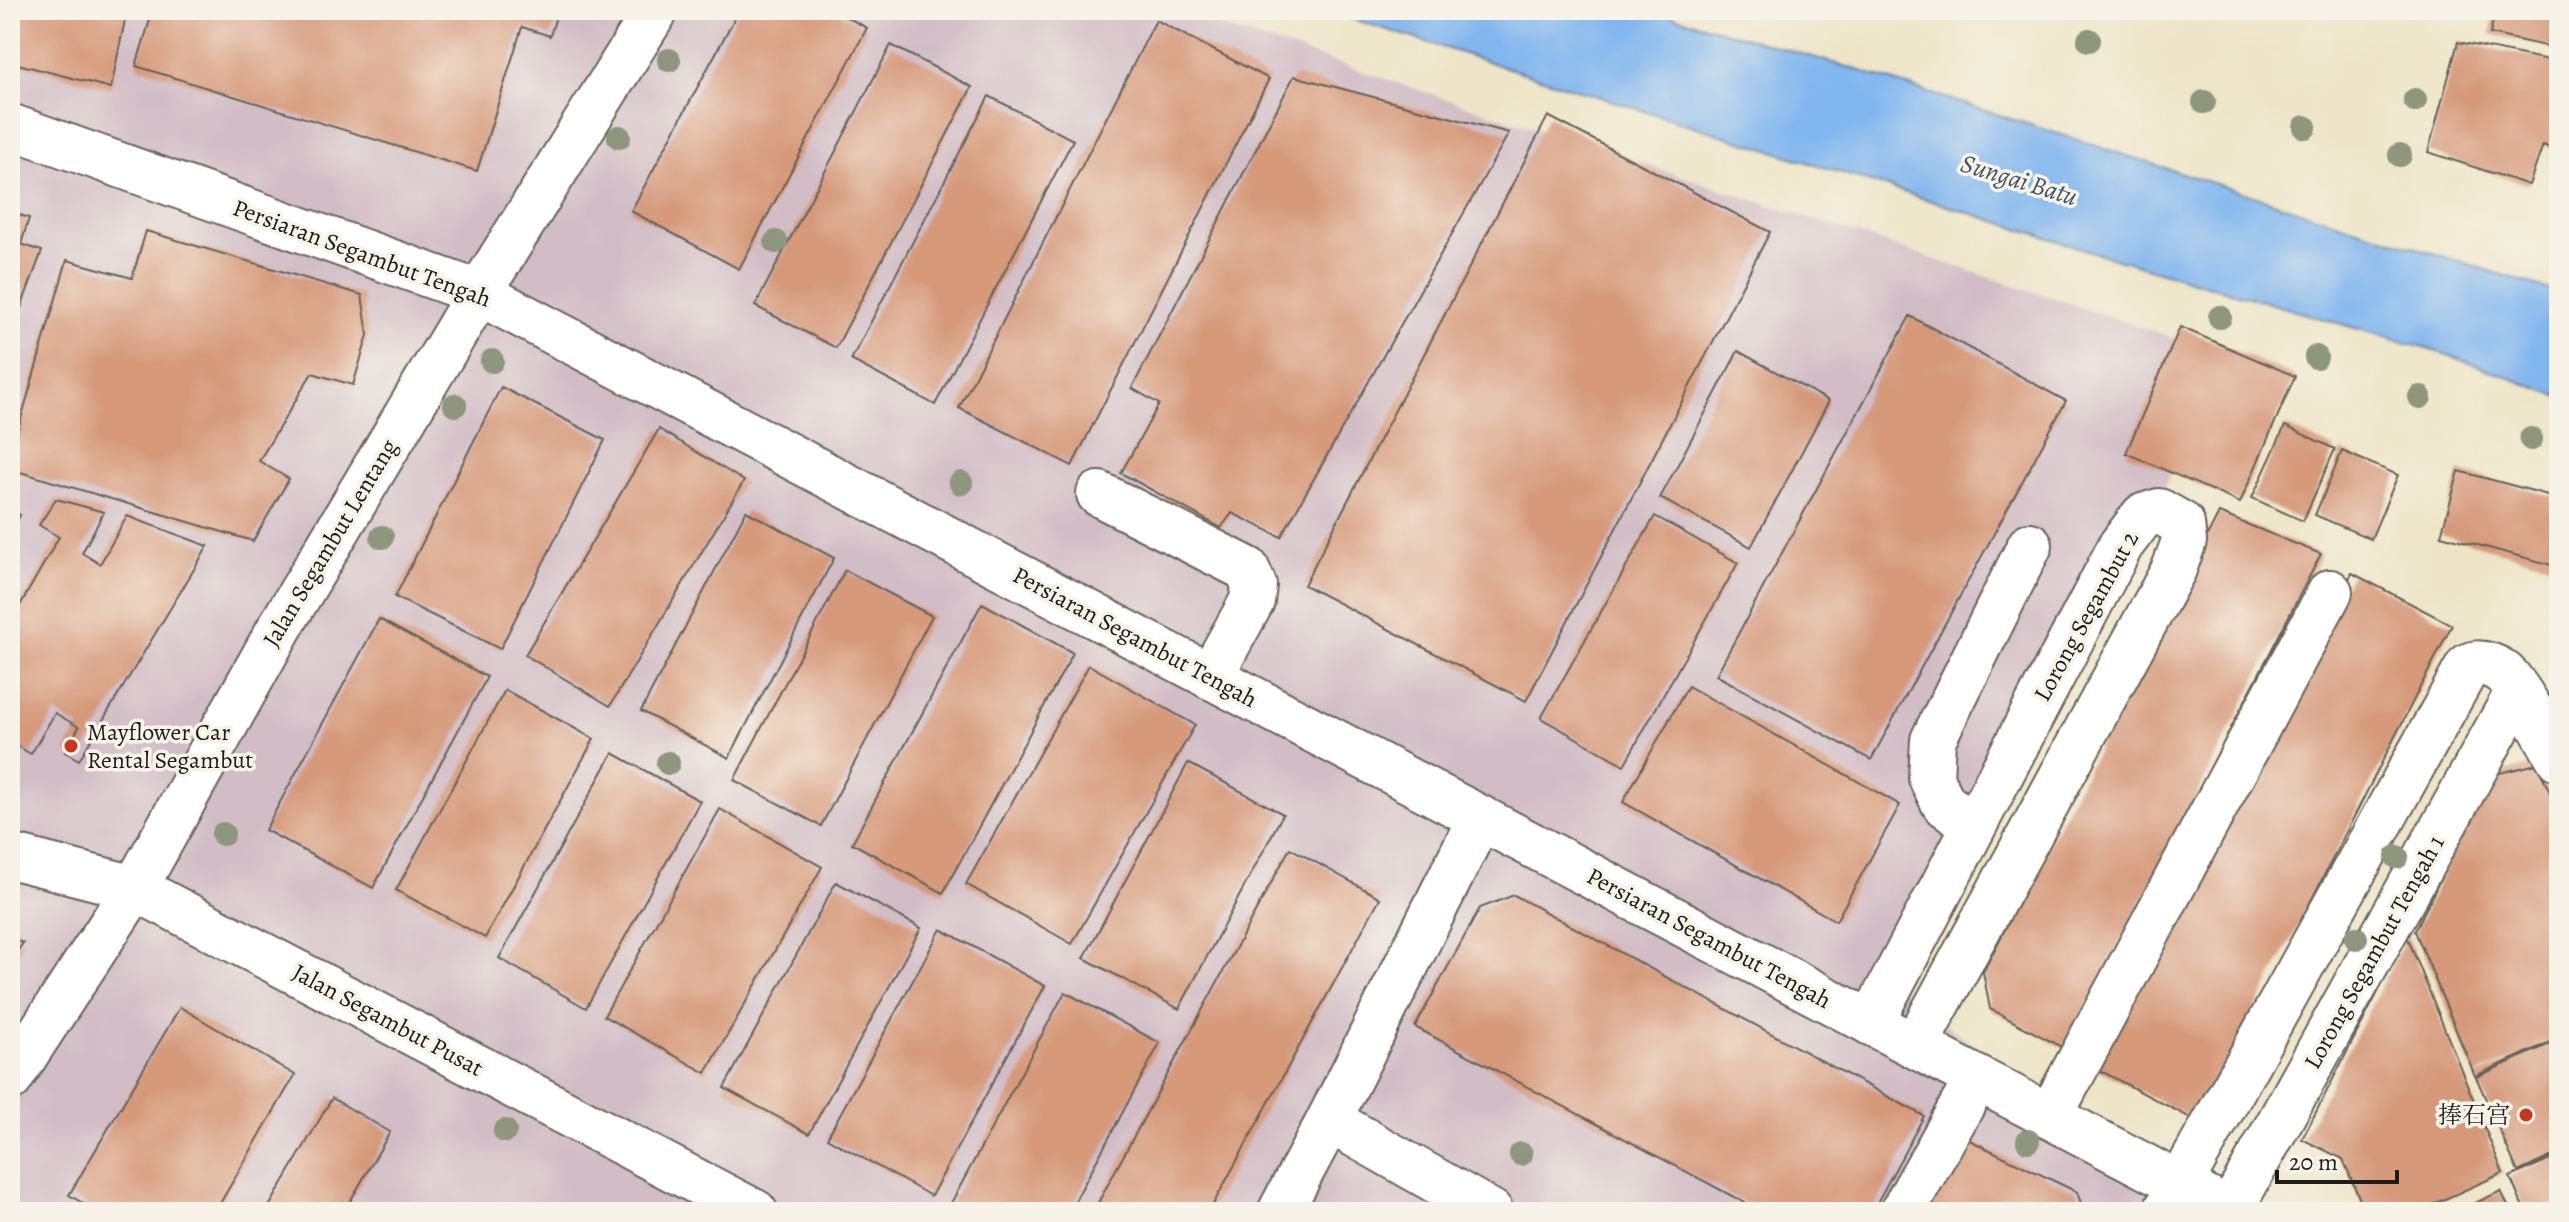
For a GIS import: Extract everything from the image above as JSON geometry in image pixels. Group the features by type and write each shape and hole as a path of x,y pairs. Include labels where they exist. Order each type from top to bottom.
{"street":[{"name":"Jalan Segambut Lentang","path":"10,1079 135,888 279,629 479,293 656,10"},
{"name":"Persiaran Segambut Tengah","path":"10,126 479,293 2050,1116 2172,1198 2231,1211"},
{"path":"1099,494 1247,569 1254,585 1252,601 1210,677"},
{"name":"Lorong Segambut 2","path":"1871,1023 2121,545 2143,516 2159,511 2182,524 2184,541 2174,569 1915,1046"},
{"path":"1973,824 1944,804 1931,778 1933,740 2030,545"},
{"path":"2050,1116 2330,592"},
{"path":"2172,1198 2468,666 2474,662 2484,663 2507,676 2559,759"},
{"name":"Lorong Segambut Tengah 1","path":"2231,1211 2517,693"},
{"path":"1280,1212 1480,818"},
{"name":"Jalan Segambut Pusat","path":"10,856 135,888 755,1212"},
{"path":"1902,1212 1977,1079"},
{"path":"1329,1120 1491,1212"}],"shaded area":[{"path":"10,10 1165,10 1285,46 2232,357 1901,989 2184,1212 10,1212"}],"water":[{"name":"Sungai Batu","path":"1324,10 1651,10 1851,68 2559,293 2559,396 2448,355 2100,254"}],"building":[{"path":"10,10 127,10 111,88 10,62"},
{"path":"153,10 558,10 550,36 522,27 477,171 136,66"},
{"path":"739,10 834,10 867,28 739,269 631,211"},
{"path":"2495,10 2559,10 2559,49 2490,34"},
{"path":"1156,20 1269,79 1072,466 959,408"},
{"path":"2458,42 2559,62 2559,151 2543,145 2529,185 2428,152"},
{"path":"891,45 972,87 836,348 755,306"},
{"path":"1294,76 1509,133 1281,537 1232,513 1221,528 1121,473 1159,404 1132,388"},
{"path":"989,96 1073,140 935,405 851,360"},
{"path":"1548,116 1770,232 1526,701 1304,585"},
{"path":"10,212 29,218 21,244 42,251 10,337"},
{"path":"146,231 362,295 368,335 353,385 312,373 259,461 289,479 253,541 10,469 10,457 67,260 132,278"},
{"path":"1910,316 2066,401 1871,760 1716,675"},
{"path":"2180,327 2295,376 2240,503 2126,453"},
{"path":"1738,351 1829,401 1751,547 1660,498"},
{"path":"501,387 605,440 500,649 395,597"},
{"path":"2285,426 2335,449 2303,521 2252,498"},
{"path":"659,429 744,481 610,706 525,655"},
{"path":"2342,451 2398,475 2371,539 2315,515"},
{"path":"2459,471 2559,498 2559,567 2441,535"},
{"path":"56,499 104,512 82,553 100,564 127,516 208,546 79,760 65,752 79,727 55,713 31,754 10,742 10,623 59,537 39,525"},
{"path":"746,511 834,558 729,758 641,711"},
{"path":"10,512 20,515 10,537"},
{"path":"2219,513 2321,554 2065,1049 1990,1009 1983,972"},
{"path":"1655,516 1738,563 1624,765 1541,718"},
{"path":"845,570 932,616 821,826 734,780"},
{"path":"2352,573 2452,625 2198,1122 2097,1069"},
{"path":"982,603 1073,653 943,893 852,843"},
{"path":"379,619 487,677 373,888 265,830"},
{"path":"1089,665 1195,725 1072,944 966,884"},
{"path":"1688,686 1900,805 1836,921 1623,802"},
{"path":"505,690 594,739 485,938 396,890"},
{"path":"613,753 700,801 586,1008 499,958"},
{"path":"1188,763 1283,814 1179,1009 1084,958"},
{"path":"2537,764 2559,812 2559,1038 2475,1076 2415,931 2491,775"},
{"path":"720,809 822,867 706,1073 604,1016"},
{"path":"1290,848 1380,898 1209,1212 1093,1212"},
{"path":"836,882 921,928 809,1134 724,1088"},
{"path":"1514,895 1924,1116 1872,1212 1762,1212 1415,1027 1480,908"},
{"path":"941,929 1045,986 931,1196 827,1138"},
{"path":"2407,936 2503,1173 2416,1212 2365,1212 2343,1159 2302,1139"},
{"path":"10,938 23,943 10,962"},
{"path":"1065,992 1160,1043 1069,1212 962,1212 950,1205"},
{"path":"180,1007 295,1075 215,1212 98,1212 69,1195"},
{"name":"捧石宫","path":"2559,1040 2559,1153 2518,1172 2476,1077"},
{"path":"332,1098 390,1132 344,1212 266,1212"},
{"path":"1959,1135 2077,1192 2084,1212 1916,1212"},
{"path":"2559,1155 2559,1212 2525,1212 2510,1177"},
{"path":"2501,1191 2511,1212 2456,1212"}],"place":[{"name":"Mayflower Car Rental Segambut","path":"71,746"},
{"name":"捧石宫","path":"2526,1115"}]}
